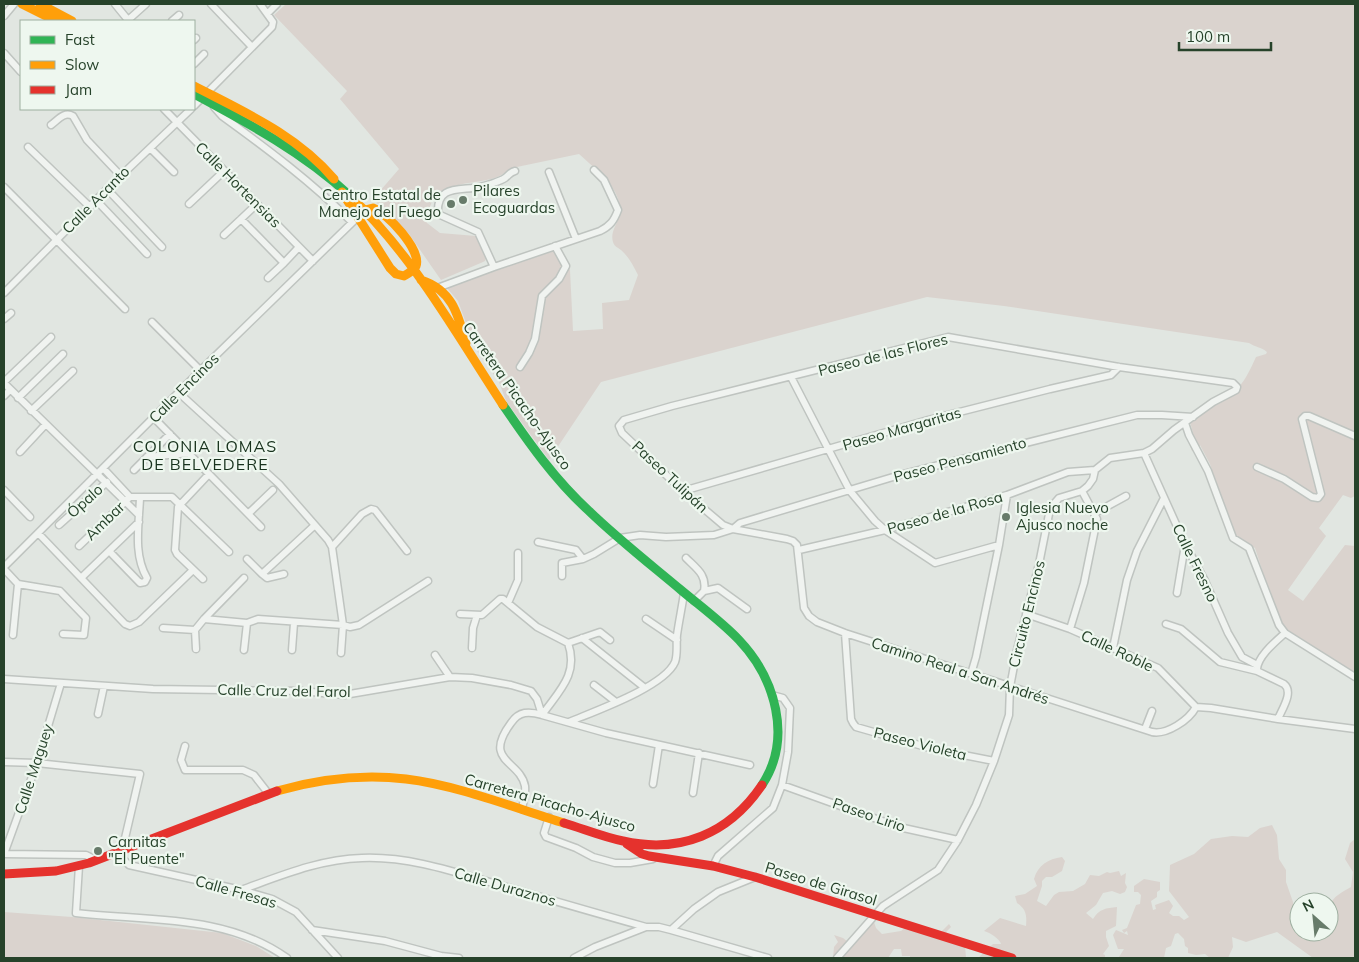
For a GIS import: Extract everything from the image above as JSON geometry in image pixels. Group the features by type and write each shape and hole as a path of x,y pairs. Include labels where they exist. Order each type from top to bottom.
{"main road":[{"path":"22,4 54,20"},
{"path":"40,4 70,20"},
{"path":"195,87 203,97 269,126 290,139 326,168 337,184 354,220 390,268 396,274 404,276 414,270 417,262 414,252 393,222 376,208 365,210 337,184"},
{"name":"Carretera Picacho-Ajusco","path":"4,874 56,871 79,866 122,851 268,793 296,785 318,782 369,778 406,779 465,792 622,841 658,846 692,840 716,831 746,808 760,789 774,755 778,721 772,695 749,651 737,638 578,501 548,469 414,270"},
{"path":"421,280 440,287 452,301 468,351"},
{"name":"Paseo de Girasol","path":"622,841 642,854 713,866 755,877 1012,958"}],"street":[{"path":"115,4 127,20"},
{"path":"129,20 146,4"},
{"path":"211,4 252,47"},
{"path":"260,4 274,22 272,27 203,97 222,116 281,159 354,220"},
{"path":"268,13 277,4"},
{"path":"4,16 9,7"},
{"path":"173,20 179,15"},
{"path":"4,53 20,71"},
{"path":"195,63 204,54"},
{"name":"Calle Hortensias","path":"165,110 313,261"},
{"name":"Calle Acanto","path":"4,293 107,189 190,110"},
{"path":"51,125 63,115 69,114 73,116 84,136 121,176"},
{"path":"28,147 90,206"},
{"path":"150,148 174,172"},
{"path":"440,287 608,227 618,210 604,180 594,170"},
{"path":"189,204 224,171"},
{"path":"494,267 478,232 438,214 437,204 441,197 449,191 467,187 479,187 505,178 515,171"},
{"path":"549,172 576,239"},
{"path":"4,187 125,309"},
{"path":"107,189 162,247"},
{"path":"96,200 147,254"},
{"path":"224,235 257,204"},
{"name":"Calle Encinos","path":"4,568 40,535 98,476 103,468 156,420 179,393 365,210"},
{"path":"241,219 284,263"},
{"path":"520,367 535,339 542,296 559,279 566,266 555,246"},
{"path":"268,278 299,247"},
{"path":"4,319 11,313"},
{"path":"152,322 201,371"},
{"path":"51,337 4,382 45,425 125,502 139,519"},
{"name":"Paseo de las Flores","path":"624,420 672,406 948,337 1119,367 1233,383"},
{"path":"18,398 63,354"},
{"name":"Paseo Margaritas","path":"683,491 928,420 1050,388 1111,375 1119,367"},
{"path":"31,411 73,371"},
{"path":"790,377 850,491 885,530 935,563 999,545"},
{"name":"Paseo de la Rosa","path":"799,550 885,530 1007,495 1068,472 1095,470 1110,458 1144,453 1152,449 1213,402 1236,390 1236,384 1233,383"},
{"path":"4,396 10,390"},
{"path":"179,393 278,484 332,547 343,625 341,653"},
{"name":"Paseo Pensamiento","path":"733,529 740,523 903,474 1137,416 1193,417"},
{"path":"1257,467 1284,479 1312,497 1318,498 1322,494 1302,419 1305,416 1309,416 1355,436"},
{"path":"156,420 261,527"},
{"name":"Paseo Tulipán","path":"624,420 619,426 622,433 683,491 723,525 733,529"},
{"path":"1185,422 1189,435 1208,471 1233,538 1248,548 1279,624 1285,633 1355,677"},
{"path":"20,452 45,425"},
{"path":"134,470 170,434"},
{"name":"Calle Fresno","path":"1144,453 1185,544 1242,657 1257,668"},
{"path":"147,457 190,454"},
{"path":"103,468 130,497 172,497 229,552"},
{"path":"1070,629 1084,583 1096,528 1097,519 1095,513 1082,491 1093,478 1095,470"},
{"path":"203,579 175,550 178,507 209,474"},
{"name":"Ópalo","path":"59,525 112,478"},
{"path":"4,490 30,517"},
{"path":"249,513 273,490"},
{"name":"Circuito Encinos","path":"837,958 891,899 938,870 958,840 976,805 994,761 1009,715 1010,687 1016,650 1039,564 1049,514 1059,498 1082,491"},
{"path":"971,674 999,545 1007,495"},
{"path":"1095,513 1126,496"},
{"name":"Ambar","path":"79,546 130,497"},
{"path":"110,552 140,583 145,582 147,578 140,564 138,554 140,498"},
{"path":"1113,648 1127,580 1136,551 1164,498"},
{"path":"332,547 362,514 371,509 375,510 407,551"},
{"path":"81,578 110,552 139,519"},
{"path":"262,574 315,525"},
{"path":"562,576 562,563 583,559 620,538 640,535 714,535 733,529 794,541 799,550"},
{"path":"40,535 125,624 130,626 139,622 193,570"},
{"path":"538,542 576,550 583,559"},
{"path":"1177,593 1185,544"},
{"name":"Camino Real a San Andrés","path":"799,550 804,608 809,616 817,622 1010,687 1159,733 1166,732 1192,714 1196,707"},
{"path":"508,603 518,580 518,553"},
{"path":"686,558 704,577 706,583 704,591 694,601"},
{"path":"248,559 267,578 284,574"},
{"path":"4,568 18,584 60,591 86,618 84,635 63,634"},
{"path":"196,649 195,630 244,578"},
{"path":"204,619 247,623 258,620 343,625 350,628 359,625 428,581"},
{"path":"12,635 18,584"},
{"path":"704,591 718,588 747,609"},
{"path":"569,722 645,688 669,672 676,660 684,593"},
{"path":"460,614 482,615 500,599 503,599 537,627 568,643 572,654 569,677 542,714"},
{"name":"Calle Roble","path":"1026,614 1070,629 1158,668 1196,707"},
{"path":"472,648 473,628 477,615"},
{"path":"646,619 677,640"},
{"path":"244,650 247,623"},
{"path":"292,650 294,623"},
{"path":"1166,624 1181,629 1220,662 1257,668 1288,687 1289,692 1278,719"},
{"path":"163,628 195,630"},
{"path":"568,643 600,632 610,640"},
{"name":"Paseo Violeta","path":"845,633 851,719 856,726 933,749 994,761"},
{"path":"1257,668 1269,648 1285,633"},
{"path":"582,638 645,688"},
{"path":"435,655 450,677"},
{"name":"Calle Cruz del Farol","path":"4,679 153,689 301,691 344,695 450,677 472,678 531,691 537,699 542,714"},
{"name":"Calle Maguey","path":"4,854 37,763 61,683"},
{"path":"594,684 616,702"},
{"path":"98,714 104,686"},
{"path":"713,866 718,856 773,808 782,784 788,752 790,708 783,698 772,695"},
{"path":"1196,707 1355,730"},
{"path":"1144,729 1152,711"},
{"path":"522,809 525,787 518,773 502,756 502,740 509,726 523,713 542,714 606,733 750,765"},
{"path":"653,784 659,745"},
{"path":"185,746 181,760 185,770 243,770 254,775 268,793"},
{"path":"693,793 699,753"},
{"path":"4,762 37,763 140,774 122,851"},
{"name":"Paseo Lirio","path":"782,784 898,827 958,840"},
{"path":"549,817 544,834 546,837 576,848 593,857 615,863 630,863 658,858"},
{"name":"Calle Fresas","path":"122,851 123,859 129,866 241,890 272,899 296,912 338,958"},
{"path":"4,854 86,855 96,860"},
{"name":"Calle Duraznos","path":"241,890 299,870 337,860 386,858 431,866 646,927 672,930 768,958"},
{"path":"79,866 76,913 208,924 243,934 274,948 287,958"},
{"path":"672,930 694,908 718,892 755,877"},
{"path":"574,958 594,947 646,927"},
{"path":"312,930 385,941 442,957 459,958"}],"shaded area":[{"path":"286,4 1355,4 1355,496 1351,498 1343,495 1319,528 1326,536 1288,590 1303,601 1345,545 1355,546 1355,674 1288,634 1278,619 1255,548 1233,536 1210,464 1200,445 1199,452 1192,451 1189,443 1190,432 1193,433 1190,422 1201,407 1209,401 1235,391 1246,377 1256,357 1266,354 1265,350 1249,343 1004,306 927,297 601,382 549,460 506,401 499,382 475,348 458,301 447,288 448,286 551,252 556,252 570,270 573,331 603,329 602,303 629,300 638,275 629,258 613,242 612,235 619,216 620,206 618,197 600,173 579,154 512,168 494,178 445,190 433,200 427,223 440,233 476,236 486,258 483,262 441,280 409,234 373,199 399,169 340,99 347,91 274,15"},
{"path":"1272,825 1277,835 1279,859 1286,870 1286,882 1290,892 1289,941 1277,932 1246,942 1232,937 1233,947 1228,958 1210,958 1205,954 1196,955 1188,953 1184,939 1178,933 1175,934 1171,946 1166,948 1164,958 1105,958 1119,957 1124,949 1118,949 1113,935 1116,930 1128,935 1127,931 1124,933 1122,930 1127,928 1136,905 1140,904 1141,895 1138,892 1134,892 1134,886 1144,879 1160,882 1160,890 1157,892 1157,897 1151,901 1153,910 1156,909 1155,905 1169,900 1173,906 1169,913 1173,916 1179,916 1184,920 1189,917 1169,891 1170,865 1194,854 1211,839 1232,836 1248,837 1260,828"},
{"path":"1355,839 1355,958 1313,958 1291,942 1339,942 1339,895 1351,887 1353,872 1345,859 1350,843"},
{"path":"1062,857 1065,861 1062,871 1052,877 1046,877 1042,881 1037,901 1046,906 1054,895 1059,892 1073,891 1085,884 1090,875 1099,876 1107,872 1119,871 1121,876 1126,873 1125,883 1127,887 1125,892 1120,894 1112,891 1103,893 1096,905 1086,913 1093,919 1103,910 1117,907 1116,926 1106,931 1109,946 1103,954 1105,958 978,958 993,944 1001,944 994,936 984,931 1000,918 1026,926 1025,913 1017,903 1015,896 1025,894 1037,886 1034,879 1041,866 1052,859"},
{"path":"4,912 72,917 222,933 256,946 275,958 4,958"},
{"path":"873,919 876,928 882,934 901,931 905,928 941,932 949,924 951,927 946,932 965,945 966,958 910,958 910,956 902,956 901,949 894,949 888,958 833,958 834,947 838,942 834,935 848,942"}],"traffic: fast":[{"path":"195,95 294,152 349,195"},
{"path":"503,405 543,461 565,487 600,521 725,627 752,655 770,690 776,709 778,728 777,748 771,767 762,785"}],"traffic: slow":[{"path":"22,4 54,20"},
{"path":"40,4 70,20"},
{"path":"195,87 251,115 287,137 319,163 334,179"},
{"path":"342,192 390,268 396,274 404,276 412,271 416,266 416,259 409,242 394,224 379,211 373,208 365,210"},
{"path":"349,195 372,218 413,269 450,322 503,405"},
{"path":"421,280 432,284 447,297 460,322 466,343"},
{"path":"277,791 309,783 357,777 406,779 445,786 564,823"}],"traffic: jam":[{"path":"564,823 616,839 644,844 664,845 683,842 719,828 749,802 762,785"},
{"path":"4,874 56,871 89,863 277,791"},
{"path":"627,844 642,854 713,866 755,877 1012,958"}],"place":[{"name":"Pilares Ecoguardas","path":"463,200"},
{"name":"Centro Estatal de Manejo del Fuego","path":"451,204"},
{"name":"Iglesia Nuevo Ajusco noche","path":"1006,517"},
{"name":"Carnitas \"El Puente\"","path":"98,851"}],"district":[{"name":"COLONIA LOMAS DE BELVEDERE","path":"205,455"}]}
